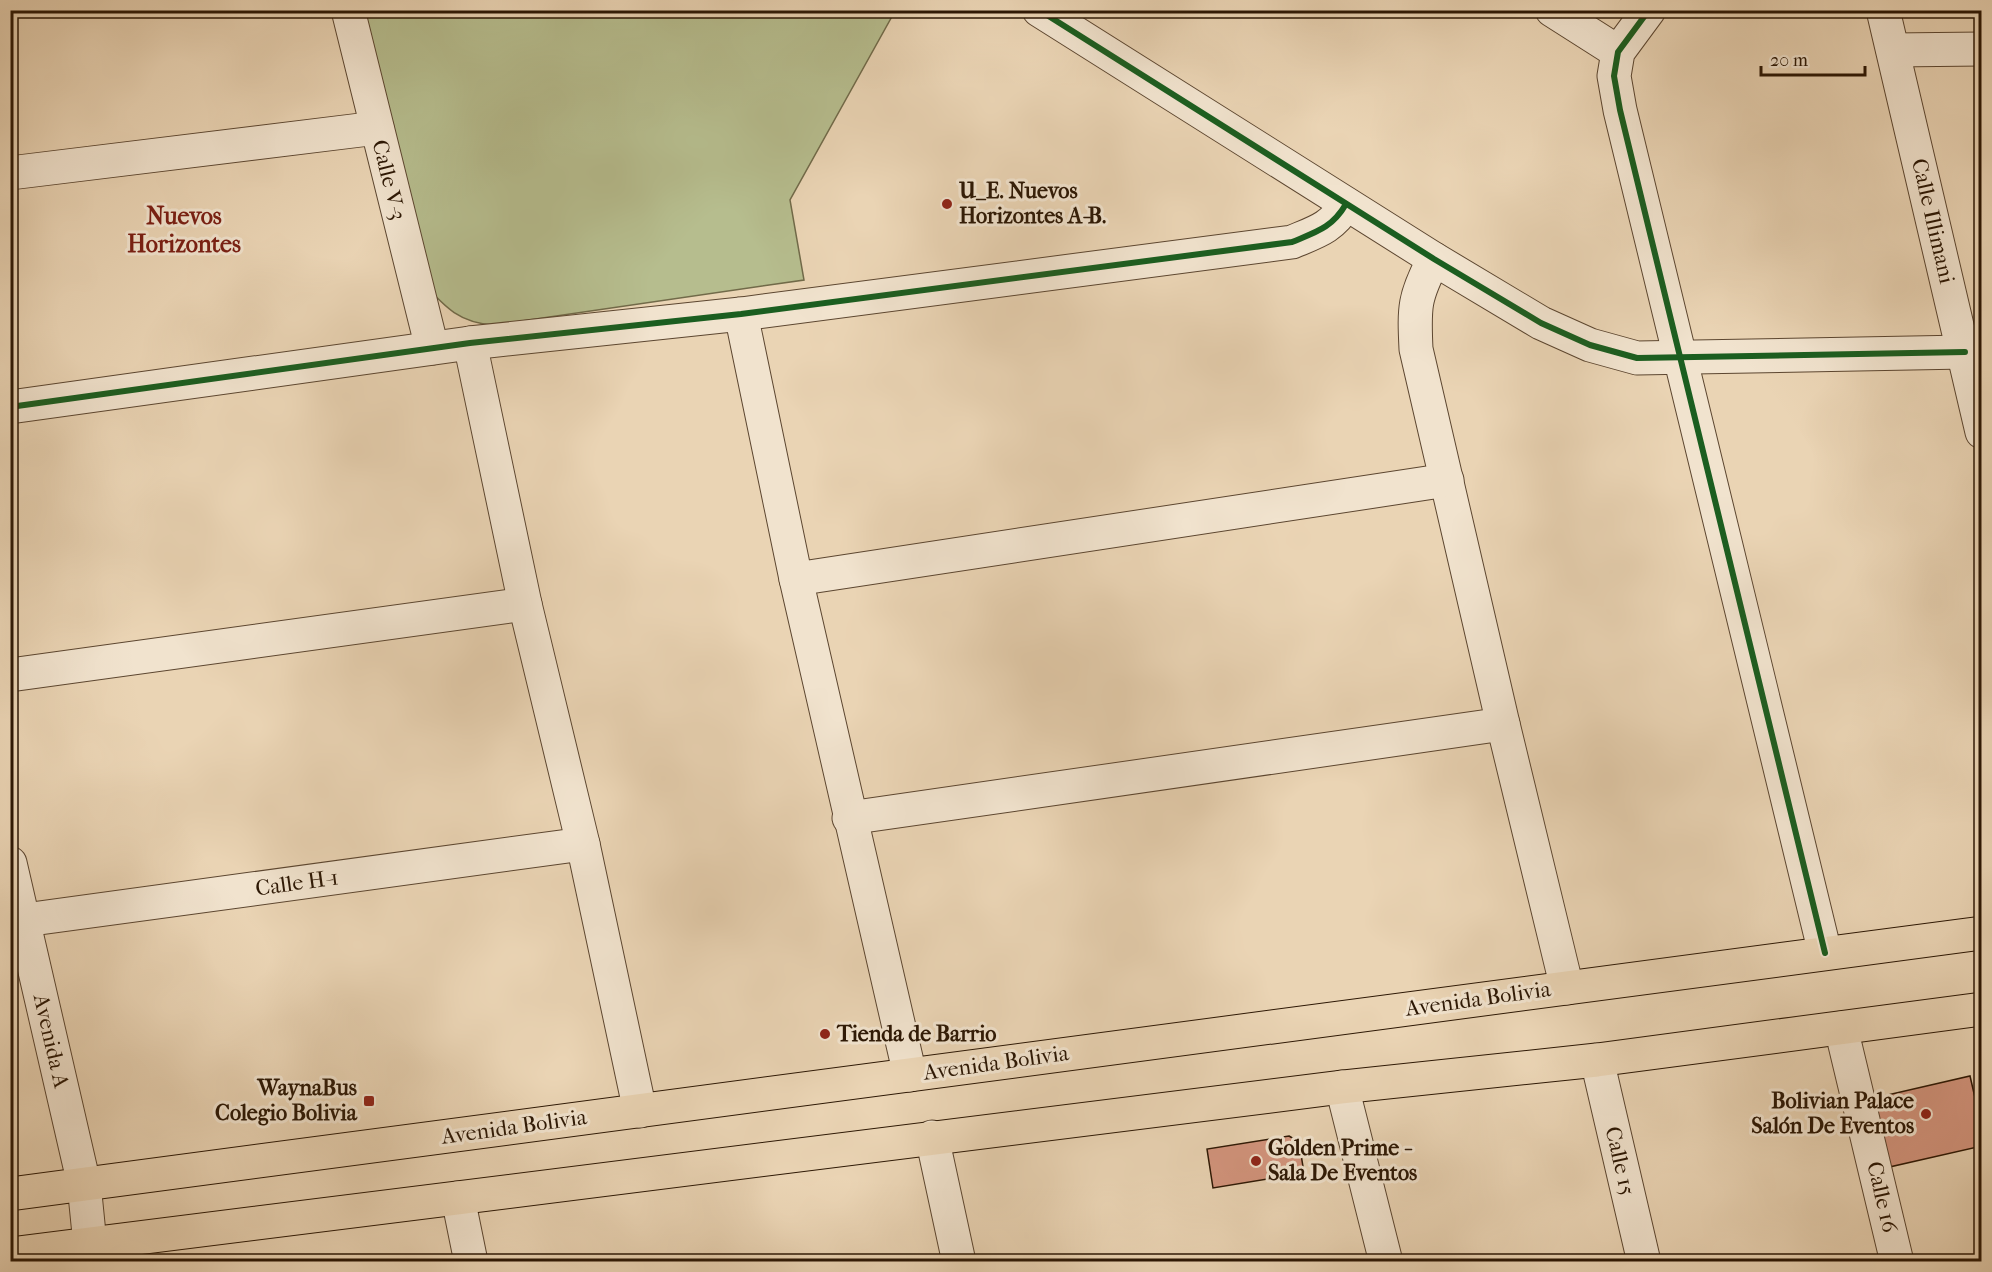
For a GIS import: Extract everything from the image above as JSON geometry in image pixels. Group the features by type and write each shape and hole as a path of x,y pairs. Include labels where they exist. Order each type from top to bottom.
{"main road":[{"name":"Avenida Bolivia","path":"10,1194 1982,933"},
{"path":"10,1254 91,1253 458,1198 1342,1087 1597,1060 1982,1009"}],"street":[{"name":"Calle V-3","path":"348,10 432,348"},
{"path":"1039,10 1434,259 1541,323 1590,345 1637,358 1681,359 1965,352"},
{"path":"1552,10 1618,52"},
{"path":"1649,10 1618,52 1614,76 1620,110 1824,953"},
{"name":"Calle Illimani","path":"1883,10 1982,432"},
{"path":"1893,50 1982,49"},
{"path":"10,173 376,128"},
{"path":"10,406 470,343 741,314 1292,242 1325,229 1346,204"},
{"path":"1434,259 1420,286 1414,310 1416,349 1567,988"},
{"path":"741,314 849,818 910,1075"},
{"path":"470,343 525,604 582,844 640,1111"},
{"path":"796,579 1447,480"},
{"path":"10,675 525,604"},
{"path":"849,818 1503,724"},
{"name":"Calle H-1","path":"17,921 582,844"},
{"name":"Avenida A","path":"10,863 17,921 84,1184 91,1253"},
{"name":"Calle 16","path":"1841,1028 1897,1262"},
{"name":"Calle 15","path":"1597,1060 1644,1262"},
{"path":"1342,1087 1386,1262"},
{"path":"932,1137 959,1262"},
{"path":"458,1198 471,1262"}],"green space":[{"path":"359,11 895,11 790,200 804,280 494,325 482,324 462,317 438,299 422,282"}],"building":[{"name":"Bolivian Palace Salón De Eventos","path":"1970,1076 1982,1128 1982,1146 1885,1168 1870,1099"},
{"name":"Golden Prime - Sala De Eventos","path":"1289,1136 1299,1142 1304,1173 1213,1188 1207,1149"}],"cycle path":[{"path":"1039,10 1434,259 1541,323 1590,345 1637,358 1965,352"},
{"path":"1649,10 1618,52 1614,76 1620,110 1825,953"},
{"path":"10,407 470,343 741,314 1292,242 1329,224 1346,204"}],"place":[{"name":"U_E. Nuevos Horizontes A-B.","path":"947,204"},
{"name":"Tienda de Barrio","path":"825,1034"},
{"name":"WaynaBus Colegio Bolivia","path":"369,1101"},
{"name":"Bolivian Palace Salón De Eventos","path":"1926,1114"},
{"name":"Golden Prime - Sala De Eventos","path":"1256,1161"}],"district":[{"name":"Nuevos Horizontes","path":"184,230"}]}
